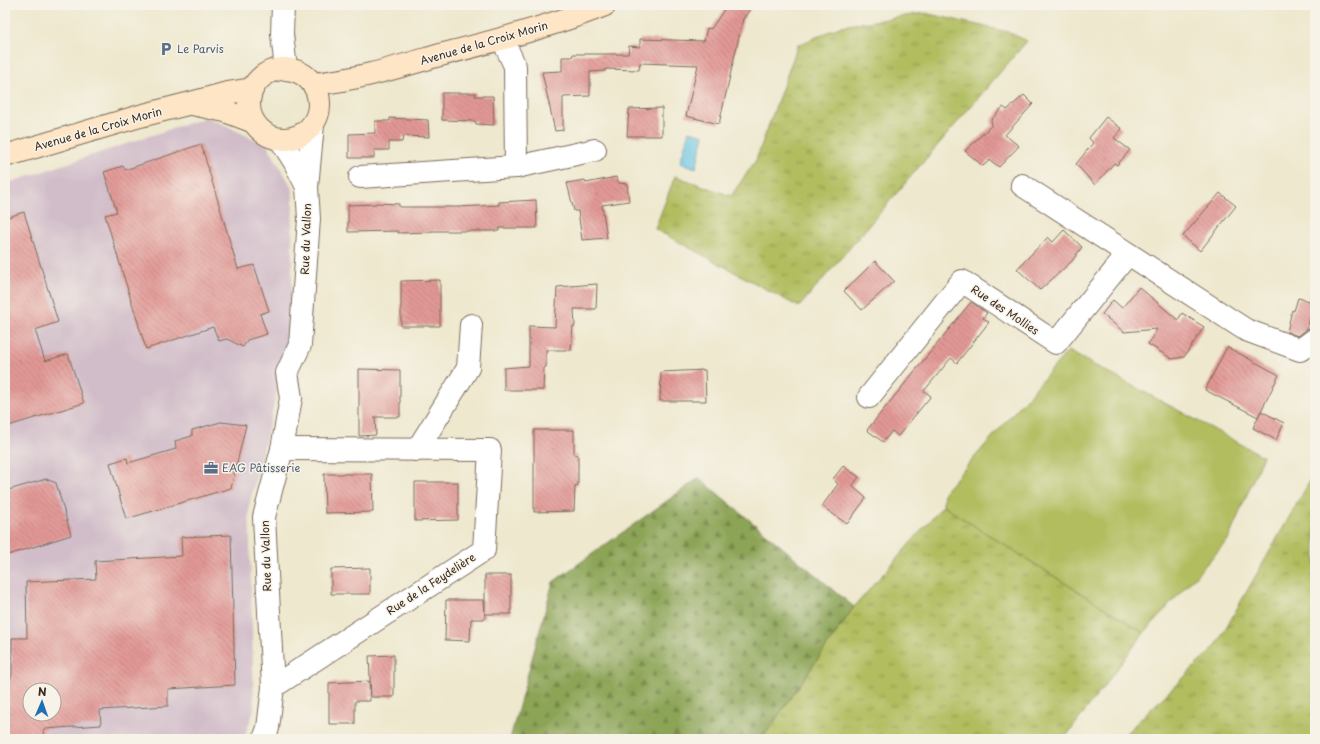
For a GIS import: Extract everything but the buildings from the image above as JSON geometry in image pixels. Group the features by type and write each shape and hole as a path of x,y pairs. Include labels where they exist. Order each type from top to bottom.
{"main road":[{"name":"Avenue de la Croix Morin","path":"313,84 361,77 504,38 605,5"},
{"path":"286,69 296,71 306,76 313,84 318,93 320,105 315,120 304,134 292,139 280,139 269,136 260,130 254,122 249,111 249,100 252,89 258,80 266,74 276,70 286,69"},
{"name":"Avenue de la Croix Morin","path":"315,120 361,77"},
{"name":"Avenue de la Croix Morin","path":"5,156 140,116 227,93 252,89"},
{"name":"Avenue de la Croix Morin","path":"191,103 225,111 254,122"}],"street":[{"path":"283,5 282,34 286,69"},
{"path":"504,38 507,49 515,66 516,167"},
{"name":"Rue du Vallon","path":"264,739 268,728 272,687 264,516 282,449 291,398 287,373 300,345 309,219 307,187 315,120"},
{"name":"Rue du Vallon","path":"280,139 294,161 307,187"},
{"path":"360,177 516,167 595,150"},
{"path":"1022,185 1246,330 1300,350 1315,339"},
{"name":"Rue des Mollies","path":"869,397 962,281 1056,344 1128,254"},
{"path":"417,450 468,368 471,325"},
{"name":"Rue de la Feydelière","path":"272,687 484,550 490,450 282,449"}],"shaded area":[{"path":"207,117 267,145 293,189 291,336 249,505 254,709 244,739 5,739 5,184"}],"green space":[{"path":"925,13 1008,32 1027,41 799,307 655,229 675,176 731,196 756,160 798,45 842,26"},
{"path":"1068,351 1263,456 1228,540 1144,633 943,506 944,492"},
{"path":"1315,472 1315,739 1120,739 1215,647"},
{"path":"699,478 854,607 762,739 510,739 553,582"},
{"path":"943,506 1144,633 1064,739 762,739 854,607"}],"water":[{"path":"689,131 704,135 696,168 680,163"}],"place":[{"name":"Le Parvis","path":"166,49"},
{"name":"EAG Pâtisserie","path":"211,468"}]}
